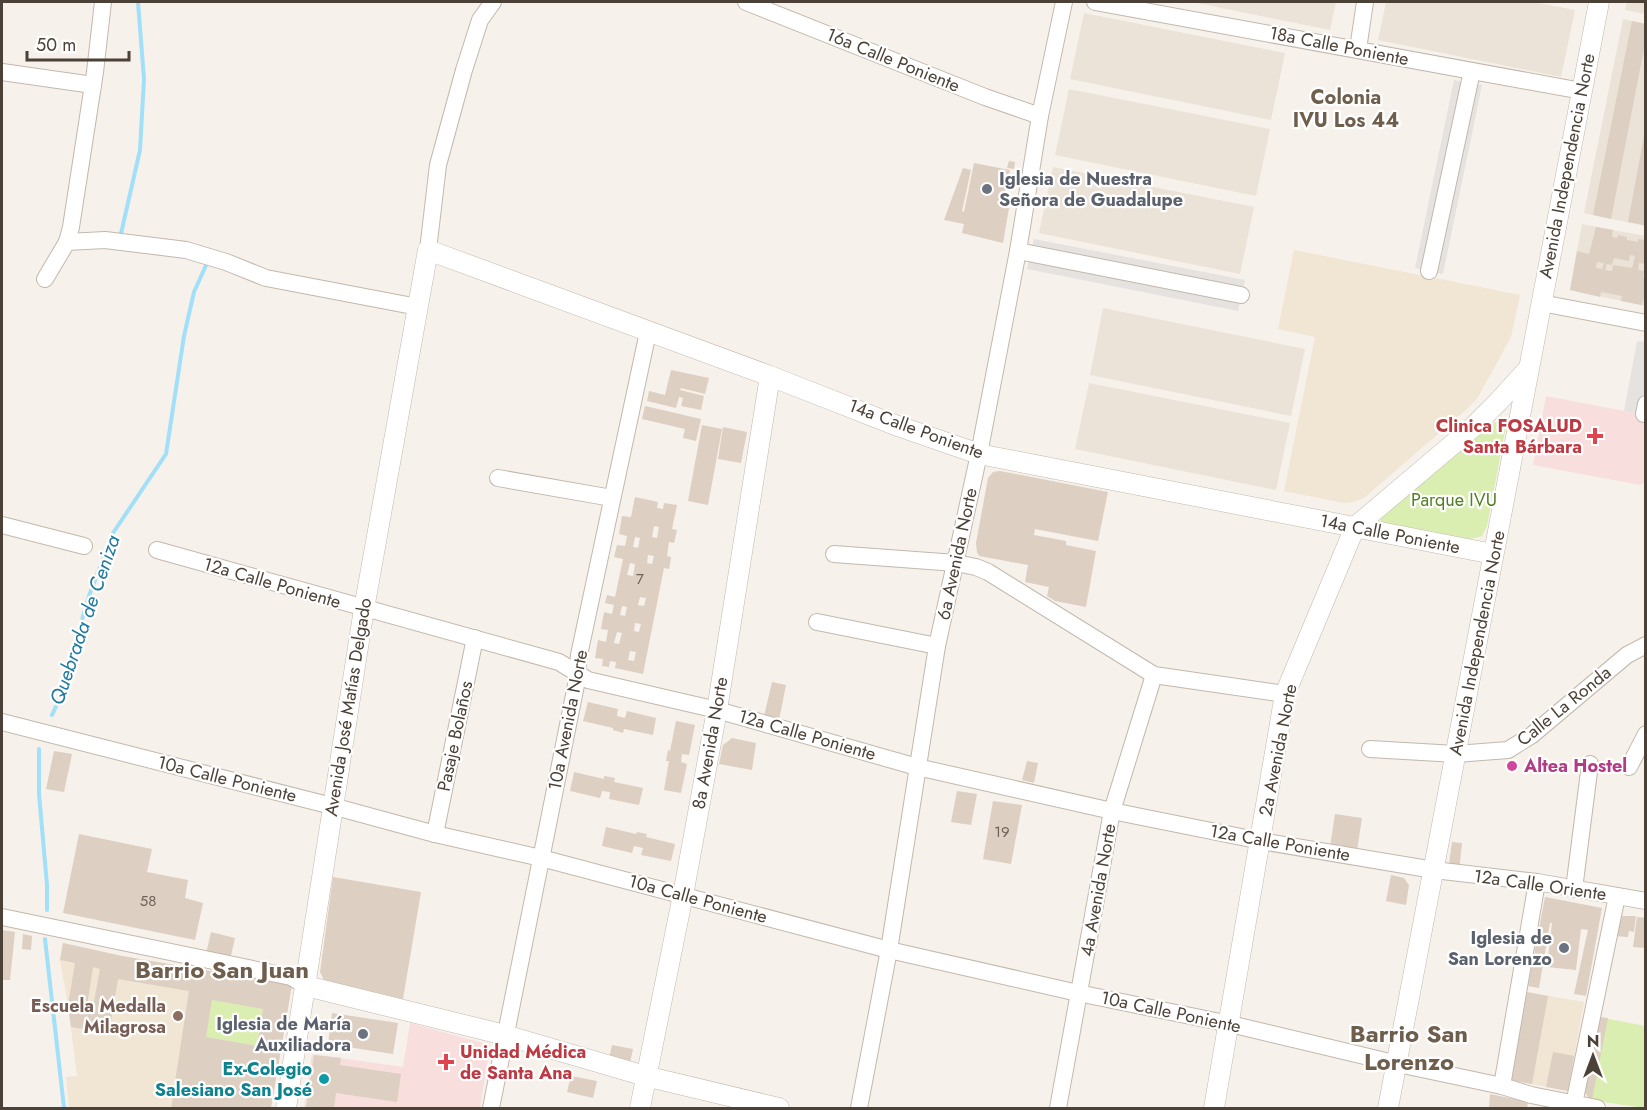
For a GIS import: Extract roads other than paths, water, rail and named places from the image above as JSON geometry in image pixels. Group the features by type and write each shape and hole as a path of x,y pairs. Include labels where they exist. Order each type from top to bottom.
{"street":[{"path":"45,279 67,242 71,227 103,2"},
{"path":"428,250 438,165 480,20 492,2"},
{"name":"16a Calle Poniente","path":"746,2 985,97 1040,116"},
{"name":"6a Avenida Norte","path":"859,1108 889,950 937,646 979,454 1018,251 1040,116 1064,2"},
{"name":"18a Calle Poniente","path":"1095,2 1582,91"},
{"path":"1358,50 1365,2"},
{"name":"Avenida Independencia Norte","path":"1388,1108 1599,2"},
{"path":"1429,271 1472,71"},
{"path":"2,72 93,85"},
{"path":"67,242 105,240 186,250 266,278 418,307"},
{"name":"Avenida José Matías Delgado","path":"286,1108 364,609 428,250"},
{"name":"14a Calle Poniente","path":"428,250 979,454 1493,554"},
{"path":"1018,251 1241,295"},
{"path":"1541,303 1646,323"},
{"name":"10a Avenida Norte","path":"490,1108 578,674 579,655 648,332"},
{"name":"2a Avenida Norte","path":"1214,1108 1286,694 1355,527 1472,428 1528,369"},
{"name":"8a Avenida Norte","path":"640,1108 717,710 770,376"},
{"path":"498,478 612,498"},
{"path":"2,525 84,546"},
{"name":"12a Calle Poniente","path":"156,550 559,662 588,680 717,710 918,767 1112,811 1261,841 1434,870"},
{"path":"834,554 956,563 988,572 1154,675 1286,694"},
{"path":"817,622 937,646"},
{"name":"Pasaje Bolaños","path":"435,834 475,638"},
{"name":"Calle La Ronda","path":"1370,749 1456,754 1508,750 1532,735 1627,655 1646,645"},
{"name":"4a Avenida Norte","path":"1058,1108 1112,811 1154,675"},
{"name":"10a Calle Poniente","path":"2,722 435,834 541,858 889,950 1502,1086 1536,1102 1597,1108"},
{"path":"1629,767 1646,734"},
{"path":"1574,889 1590,764"},
{"name":"12a Calle Oriente","path":"1434,870 1537,882 1646,901"},
{"path":"1502,1086 1537,882"},
{"path":"1574,1104 1617,896"},
{"path":"2,916 291,977 306,986 505,1035 645,1076 779,1108"}],"waterway":[{"name":"Quebrada de Ceniza","path":"120,238 140,150 144,79 138,2"},
{"name":"Quebrada de Ceniza","path":"52,715 58,702 89,596 113,533 166,454 184,336 194,292 208,261"},
{"name":"Quebrada de Ceniza","path":"39,749 39,794 47,910"},
{"name":"Quebrada de Ceniza","path":"45,939 64,1108"}],"place":[{"name":"Iglesia de Nuestra Señora de Guadalupe","path":"987,189"},
{"name":"Clinica FOSALUD Santa Bárbara","path":"1595,436"},
{"name":"Altea Hostel","path":"1512,766"},
{"name":"Iglesia de San Lorenzo","path":"1564,948"},
{"name":"Escuela Medalla Milagrosa","path":"178,1016"},
{"name":"Iglesia de María Auxiliadora","path":"363,1034"},
{"name":"Unidad Médica de Santa Ana","path":"446,1062"},
{"name":"Ex-Colegio Salesiano San José","path":"324,1079"}],"district":[{"name":"Colonia IVU Los 44","path":"1346,108"},
{"name":"Barrio San Juan","path":"222,969"},
{"name":"Barrio San Lorenzo","path":"1409,1047"}],"park label":[{"name":"Parque IVU","path":"1454,500"}]}
